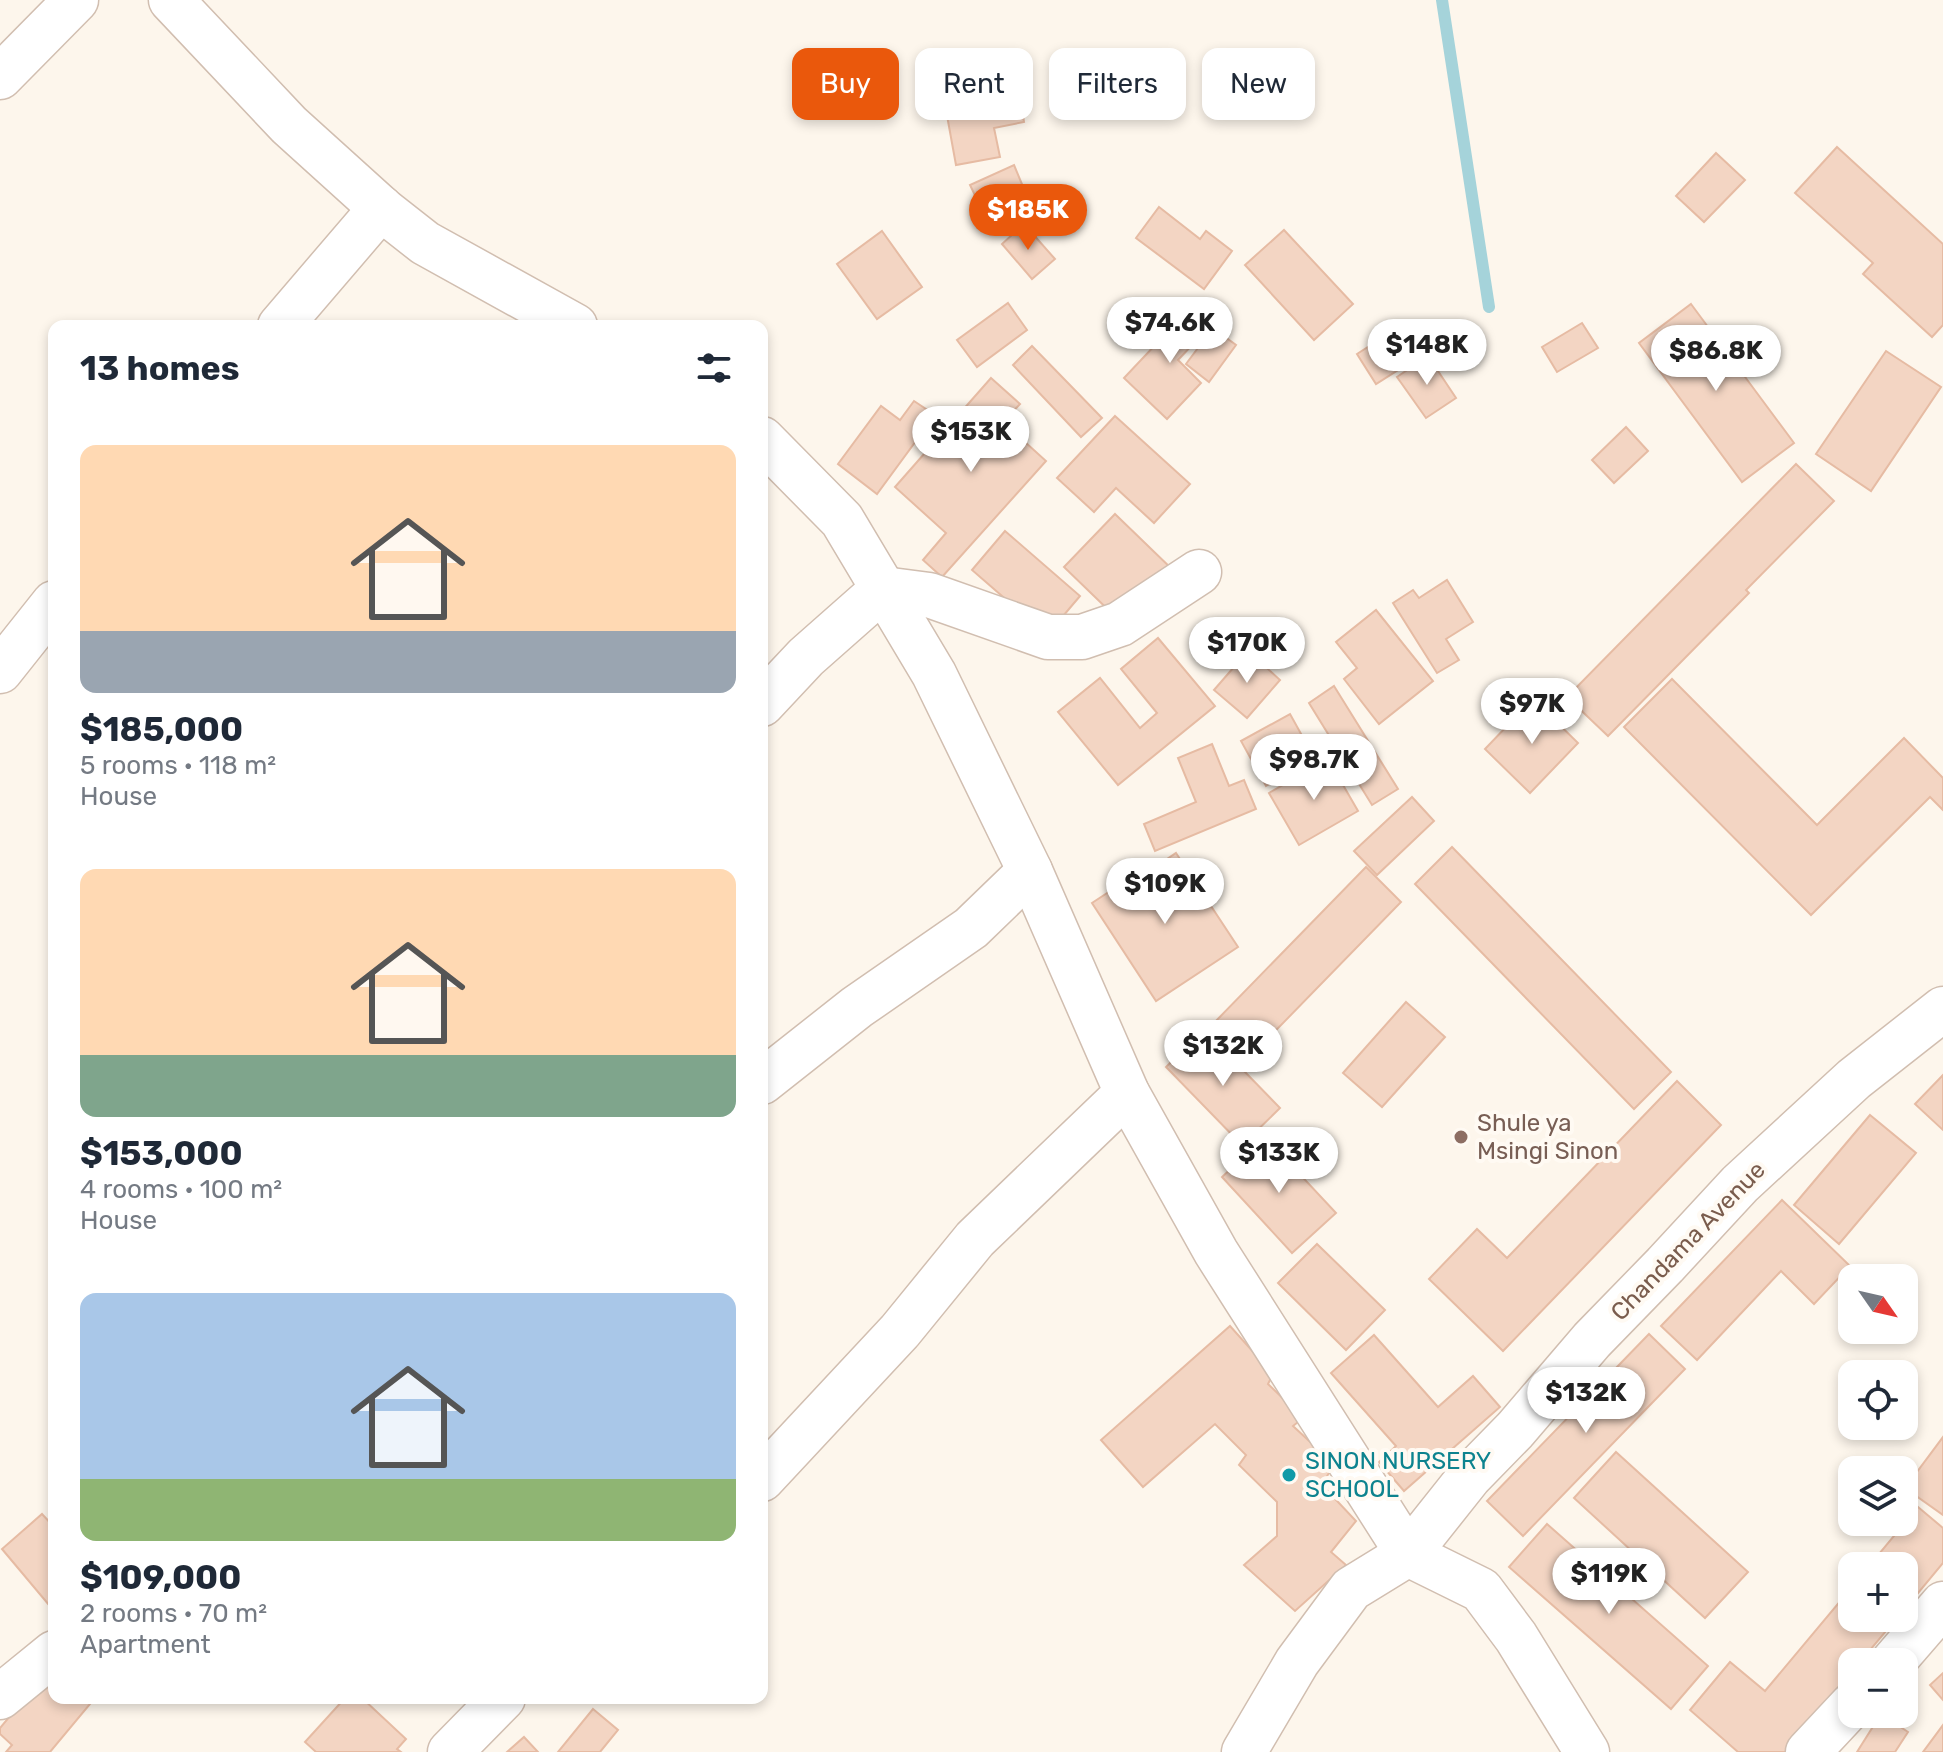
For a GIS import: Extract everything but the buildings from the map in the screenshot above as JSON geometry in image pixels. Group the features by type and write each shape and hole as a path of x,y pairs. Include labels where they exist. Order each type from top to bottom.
{"street":[{"path":"0,77 76,0"},
{"path":"171,0 289,125 381,208 425,243 564,320"},
{"path":"285,320 381,208"},
{"path":"768,445 842,520 934,674 1030,871 1127,1093 1216,1252 1408,1554 1481,1590 1516,1637 1587,1752"},
{"path":"768,698 806,657 883,589 929,595 1048,637 1082,637 1120,624 1199,572"},
{"path":"0,671 48,611"},
{"path":"768,1077 857,1007 971,928 1030,871"},
{"name":"Chandama Avenue","path":"1244,1752 1297,1662 1351,1589 1408,1554 1470,1476 1515,1430 1592,1340 1740,1184 1854,1079 1943,1009"},
{"path":"768,1473 900,1331 975,1239 1127,1093"},
{"path":"1905,1648 1943,1604"},
{"path":"0,1697 48,1658"},
{"path":"450,1752 497,1704"},
{"path":"1808,1752 1838,1720"}],"waterway":[{"path":"1442,0 1489,307"}],"place":[{"name":"Shule ya Msingi Sinon","path":"1461,1137"},
{"name":"SINON NURSERY SCHOOL","path":"1289,1475"}]}
